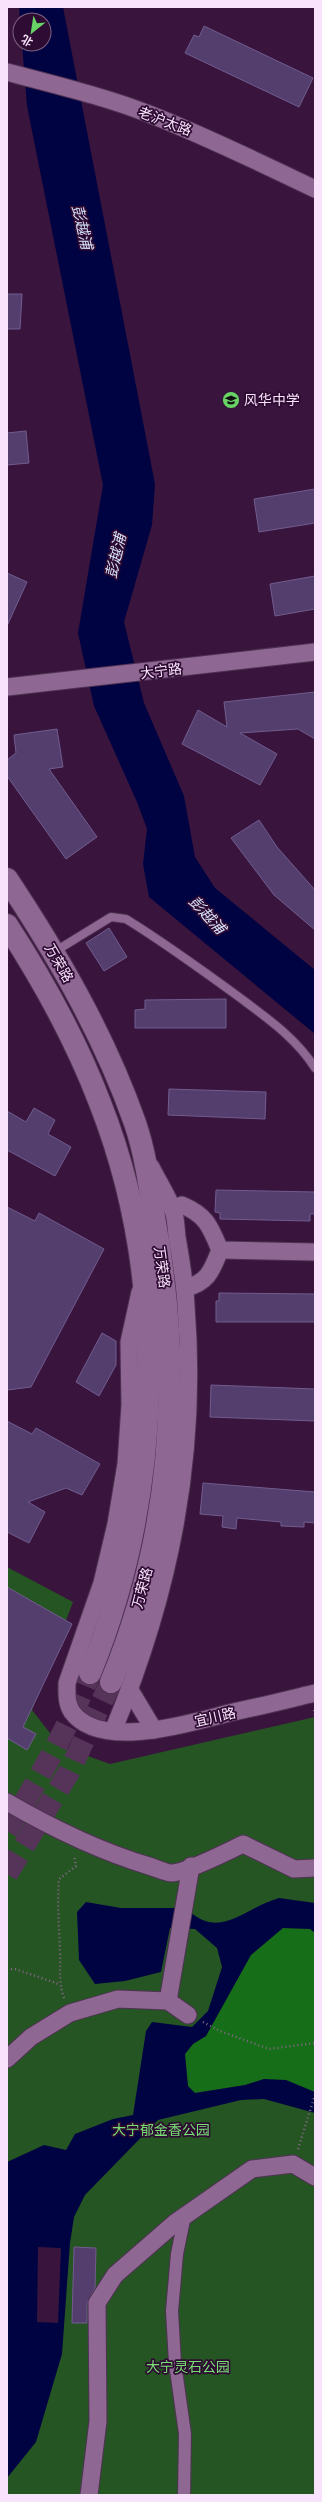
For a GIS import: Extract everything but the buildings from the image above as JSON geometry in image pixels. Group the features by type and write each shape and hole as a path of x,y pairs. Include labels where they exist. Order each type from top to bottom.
{"main road":[{"name":"万荣路","path":"7,879 54,952 94,1026 124,1095 144,1154 165,1279 171,1344 170,1407 166,1470 156,1533 121,1686"},
{"name":"万荣路","path":"10,935 36,970 73,1039 101,1104 123,1178 133,1222 142,1280 148,1343 149,1406 144,1466 134,1528 120,1588 90,1673"}],"street":[{"name":"老沪太路","path":"7,72 80,91 149,114 221,144 315,189"},
{"name":"大宁路","path":"7,687 66,682 315,652"},
{"path":"113,1731 121,1686 160,1600 175,1537 185,1473 190,1344 185,1288 173,1210 144,1154"},
{"path":"173,1210 182,1205 197,1211 210,1225 220,1250 207,1277 199,1285 185,1288"},
{"path":"220,1250 315,1252"},
{"name":"宜川路","path":"142,1280 129,1342 130,1404 127,1449 116,1524 102,1583 67,1683 67,1699 72,1711 82,1721 95,1727 113,1731 154,1730 315,1693"},
{"path":"121,1686 154,1730"},
{"path":"7,1802 47,1825 122,1858 172,1873 243,1844 294,1870 315,1868"},
{"path":"168,2001 191,1866"},
{"path":"7,2059 31,2037 70,2013 118,1999 168,2001 188,2015"},
{"path":"89,2495 98,2421 97,2303 115,2275 185,2216 252,2169 293,2164 315,2177"},
{"path":"184,2495 185,2434 176,2363 172,2312 177,2254 185,2216"}],"lane":[{"path":"54,952 111,917 126,919 202,969 277,1026 306,1054 315,1068"}],"path":[{"path":"70,2013 59,1984 60,1952 56,1904 59,1879 76,1866 71,1836"},
{"path":"7,1969 15,1969 59,1984"},
{"path":"220,2031 269,2049 315,2043"},
{"path":"293,2164 315,2096"}],"green space":[{"name":"大宁郁金香公园","path":"7,1567 73,1602 32,1710 60,1746 110,1764 315,1717 315,2495 7,2495"},
{"path":"282,1928 310,1929 315,1933 315,2092 264,2079 245,2085 195,2093 188,2086 185,2055 193,2044 206,2036 251,1955"}],"water":[{"name":"彭越浦","path":"19,7 63,7 155,484 152,525 124,622 144,703 184,796 195,857 215,888 315,970 315,1034 149,897 143,864 147,829 137,802 94,706 78,633 103,485 27,106 23,52 52,52 52,12 19,12"},
{"path":"279,1898 315,1903 315,1933 310,1929 283,1928 251,1955 206,2036 193,2044 185,2054 188,2086 195,2093 245,2085 264,2079 286,2080 315,2092 315,2113 264,2099 241,2100 158,2120 85,2195 74,2217 70,2243 62,2354 36,2442 7,2478 7,2162 44,2145 66,2150 75,2134 113,2119 133,2115 146,2031 152,2022 192,2027 208,2011 222,1967 217,1948 195,1929 170,1928 161,1972 125,1981 95,1984 79,1960 77,1912 86,1902 121,1908 186,1908 198,1918 210,1922 221,1922 232,1920"}],"pier":[{"path":"38,2247 61,2248 58,2323 37,2322"}],"tunnel":[{"path":"7,1831 62,1734 90,1673"},
{"path":"7,1874 69,1772 111,1682"}],"place":[{"name":"风华中学","path":"231,400"}],"park label":[{"name":"大宁灵石公园","path":"188,2367"}]}
